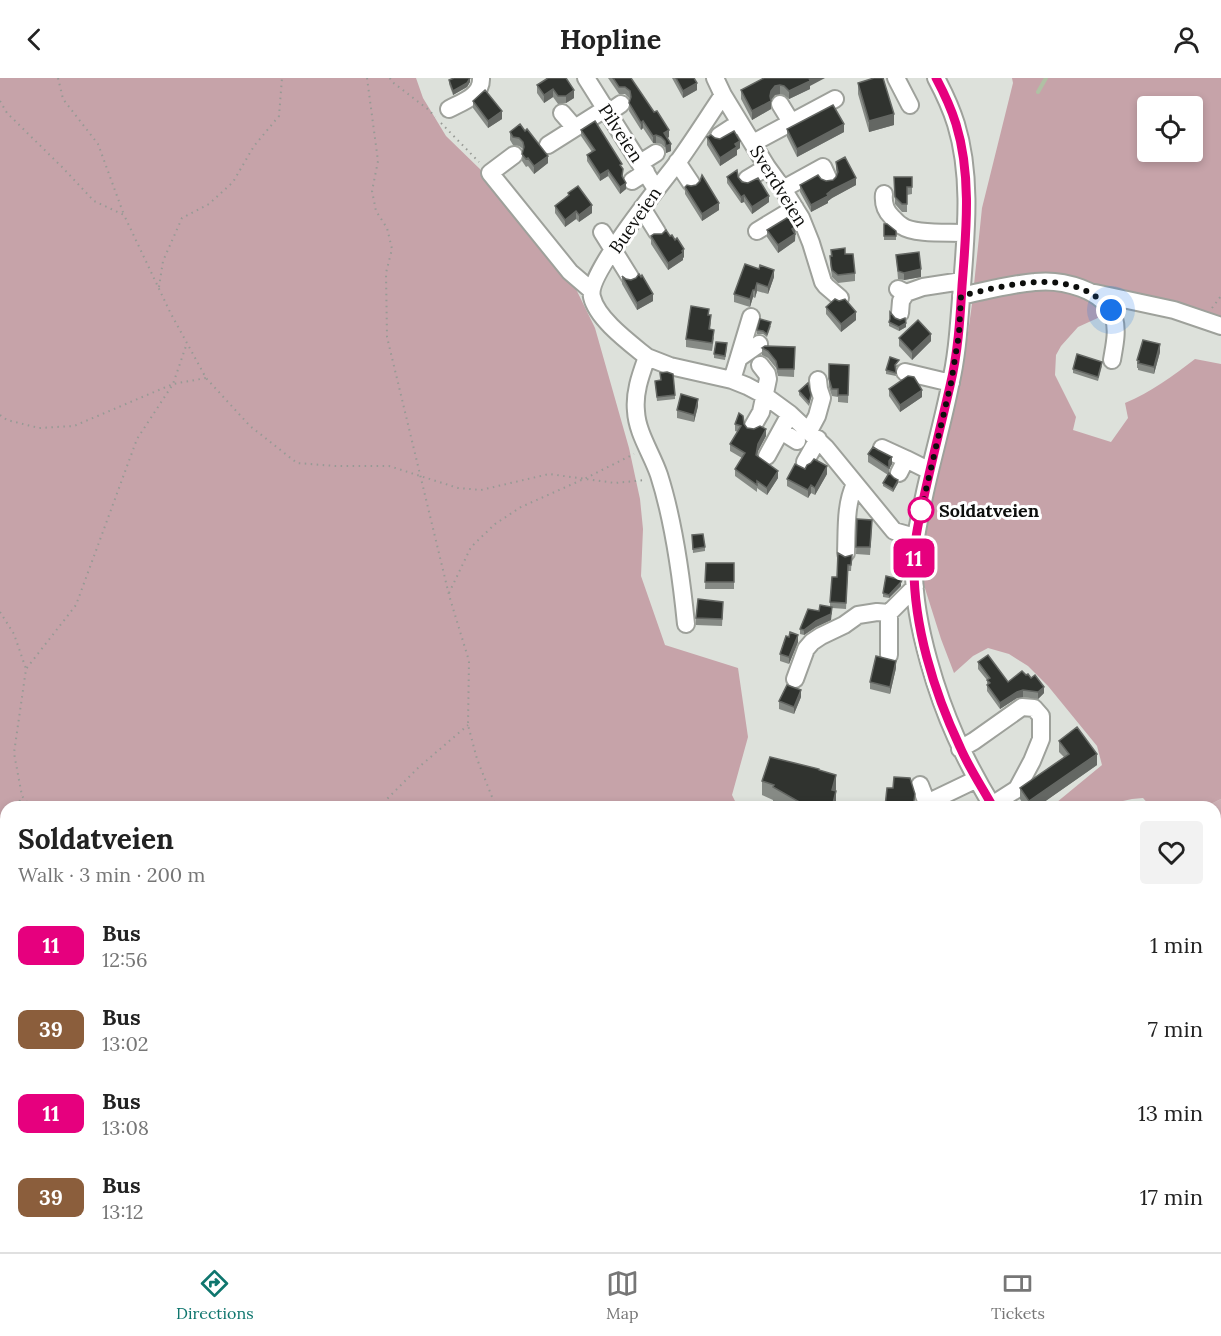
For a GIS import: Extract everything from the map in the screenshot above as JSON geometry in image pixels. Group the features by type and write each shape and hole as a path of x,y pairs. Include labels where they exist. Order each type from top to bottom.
{"street":[{"path":"449,109 477,93 481,78"},
{"name":"Pilveien","path":"586,78 602,90 609,115 657,189"},
{"path":"715,78 726,84"},
{"path":"896,78 910,105"},
{"path":"936,78 948,102 960,140 966,198 965,233 959,334 951,383 915,537 915,587 922,637 939,695 960,749 990,801"},
{"name":"Sverdveien","path":"726,84 739,123 806,228 820,257 823,282 840,298"},
{"name":"Bueveien","path":"591,290 613,249 677,162 726,84"},
{"path":"753,143 786,125 823,100"},
{"path":"776,106 786,125"},
{"path":"562,113 574,128"},
{"path":"548,145 574,128 609,115"},
{"path":"720,136 739,123"},
{"path":"632,181 656,153"},
{"path":"514,155 490,173 570,272 591,290 595,304 604,318 624,338 647,357 670,366 714,370 764,395 790,414 808,437 839,463 894,531 915,537"},
{"path":"677,162 691,183"},
{"path":"747,179 767,167"},
{"path":"783,189 822,178"},
{"path":"884,194 883,201 888,212 903,227 926,232 965,233"},
{"path":"642,208 657,232"},
{"path":"757,231 795,208"},
{"path":"602,232 630,277"},
{"path":"900,313 902,291 922,287 992,289 1036,281 1061,282 1091,292 1174,310 1221,326"},
{"path":"1091,292 1111,310 1115,320 1116,340 1112,360"},
{"path":"732,380 751,317"},
{"path":"739,358 759,344"},
{"path":"647,357 640,378 636,412 647,447 659,474 670,520 682,550 686,624"},
{"path":"753,426 761,412 768,379 760,365"},
{"path":"905,372 951,383"},
{"path":"805,462 808,437 822,398 818,380"},
{"path":"767,456 790,414"},
{"path":"781,431 808,437"},
{"path":"882,448 903,466 930,471"},
{"path":"846,553 850,495 855,484"},
{"path":"889,655 889,613 915,587"},
{"path":"795,679 806,649 812,642 858,615 889,613"},
{"path":"960,749 1022,707 1034,708 1041,716 1041,739 1032,761 1017,789 1000,801"},
{"path":"934,801 976,779"},
{"path":"920,785 925,801"}],"path":[{"path":"58,78 63,99 98,144 124,215 170,312 206,378 250,426 297,463 389,466 458,488 482,490 549,474 615,483 644,480 659,474"},
{"path":"159,287 163,261 182,218 209,204 233,182 254,146 279,116 282,78"},
{"path":"367,78 378,161 372,191 376,211 387,228 392,249 386,273 387,337 449,595 469,661 468,725 477,759 494,801"},
{"path":"390,78 429,110 490,173"},
{"path":"0,101 7,113 94,201 124,215"},
{"path":"1206,315 1221,296"},
{"path":"26,669 76,605 136,439 173,384 188,343"},
{"path":"0,415 7,420 39,428 74,426 173,384 206,378"},
{"path":"449,595 471,547 495,524 521,507 647,447"},
{"path":"0,612 14,634 26,669 14,753 22,796 26,801"},
{"path":"385,801 419,767 468,725"},
{"path":"20,801 22,796"}],"shaded area":[{"path":"0,78 416,78 423,98 446,136 483,172 552,263 576,289 595,328 629,448 640,499 643,529 641,576 665,645 738,668 748,737 732,795 735,801 0,801"},
{"path":"1012,78 1221,78 1221,322 1124,306 1078,327 1056,355 1055,375 1076,417 1073,430 1111,442 1128,418 1125,403 1162,383 1195,359 1221,364 1221,799 1217,801 1146,801 1143,798 1123,801 1058,801 1102,765 1097,746 1048,686 1028,666 1009,654 988,648 973,656 954,673 922,579 924,535 963,369 982,208 1013,83"}],"building":[{"path":"470,78 467,83 453,91 449,80"},
{"path":"548,78 566,78 574,90 566,96 558,96 553,89 544,95 537,85"},
{"path":"613,78 631,78 669,130 664,133 671,144 666,146 661,137 653,136 643,121 641,123 629,103 630,91 625,87 619,87"},
{"path":"676,78 694,78 697,83 683,91"},
{"path":"764,78 809,78 810,81 789,91 784,86 775,86 771,91 771,101 752,111 741,90"},
{"path":"883,78 894,114 869,121 858,83"},
{"path":"485,90 502,111 488,121 473,101"},
{"path":"833,105 844,124 797,149 787,129"},
{"path":"595,121 622,164 620,165 623,169 622,176 626,183 620,187 608,170 600,175 587,155 595,150 581,130"},
{"path":"520,124 525,131 527,129 548,156 534,166 522,154 523,142 513,137 510,132"},
{"path":"734,131 740,141 735,144 737,147 720,158 707,137 711,135 720,139"},
{"path":"845,157 856,178 832,190 827,194 828,196 811,205 800,185 818,175 826,181 833,180 838,172 836,162"},
{"path":"737,170 742,182 748,183 758,178 769,196 752,207 744,195 741,197 727,177"},
{"path":"702,175 719,203 702,214 685,187 696,185"},
{"path":"894,177 912,177 912,187 907,187 907,204 902,204 895,197"},
{"path":"578,186 592,205 579,215 576,211 565,220 555,206"},
{"path":"790,216 796,226 792,229 795,234 778,245 767,230"},
{"path":"884,224 896,231 896,236 884,236"},
{"path":"666,230 675,240 677,238 684,249 683,253 668,263 651,236 662,234"},
{"path":"845,248 845,254 853,254 855,273 838,275 832,270 831,250"},
{"path":"919,252 921,269 904,273 898,271 896,255"},
{"path":"745,264 759,269 760,265 774,270 768,287 757,283 750,299 734,294"},
{"path":"639,274 641,277 642,275 653,294 637,303 622,276 631,280"},
{"path":"835,299 839,301 845,299 856,312 841,324 826,307"},
{"path":"691,306 709,309 708,315 711,315 709,329 714,330 712,343 686,339"},
{"path":"890,312 900,320 905,318 906,323 899,327 889,322"},
{"path":"760,319 771,322 767,334 757,330"},
{"path":"918,320 931,334 912,352 899,338"},
{"path":"1143,340 1160,344 1154,367 1138,363"},
{"path":"716,342 727,343 725,356 714,354"},
{"path":"765,346 795,347 794,369 778,369 776,361 768,351 762,348"},
{"path":"1077,354 1102,362 1098,377 1073,369"},
{"path":"890,357 899,360 895,365 896,373 886,370"},
{"path":"829,364 849,365 848,395 838,395 838,389 832,389"},
{"path":"660,373 673,374 675,395 657,397 655,381 661,380"},
{"path":"908,376 914,377 922,390 900,405 889,389"},
{"path":"808,383 811,395 809,402 799,391"},
{"path":"681,394 698,399 694,415 677,410"},
{"path":"739,413 743,416 747,428 754,429 760,426 766,429 758,444 756,455 778,471 767,488 757,481 757,485 735,469 745,453 730,444 741,426 735,424"},
{"path":"873,447 892,457 889,461 889,468 868,454"},
{"path":"814,459 827,466 815,488 811,485 808,490 787,479 795,464 805,469"},
{"path":"889,473 898,480 893,489 883,483"},
{"path":"857,519 872,520 870,547 856,547"},
{"path":"703,534 705,547 693,549 692,535"},
{"path":"838,553 845,557 852,555 851,565 848,565 846,603 830,602 832,577 837,577"},
{"path":"706,563 734,563 734,582 705,582"},
{"path":"886,576 902,580 889,595 883,593"},
{"path":"698,599 723,602 722,619 696,618"},
{"path":"820,605 832,607 831,614 804,630 800,629 808,609 819,611"},
{"path":"790,632 798,635 789,657 780,654 786,636 789,637"},
{"path":"988,655 1008,682 1022,671 1031,678 1035,675 1044,687 1038,692 1023,690 1017,692 1000,703 987,685 990,683 987,680 990,678 978,662"},
{"path":"876,656 896,661 890,687 870,682"},
{"path":"787,685 801,690 794,707 779,701"},
{"path":"1077,727 1097,754 1029,801 1020,788 1069,754 1059,741"},
{"path":"770,757 836,775 832,790 836,791 834,801 798,801 773,787 774,785 762,781"},
{"path":"894,777 910,778 915,794 914,801 886,801 887,788 893,788"}],"waterway":[{"path":"1038,92 1046,78"}],"bus line":[{"name":"11","path":"936,78 948,102 960,140 966,198 965,233 959,334 951,383 915,537 915,587 922,637 947,717 960,749 989,801"}],"place":[{"name":"Soldatveien","path":"921,510"}],"route":[{"path":"921,510 920,515 951,383 959,334 961,296 1036,281 1061,282 1091,292 1111,310"}]}
